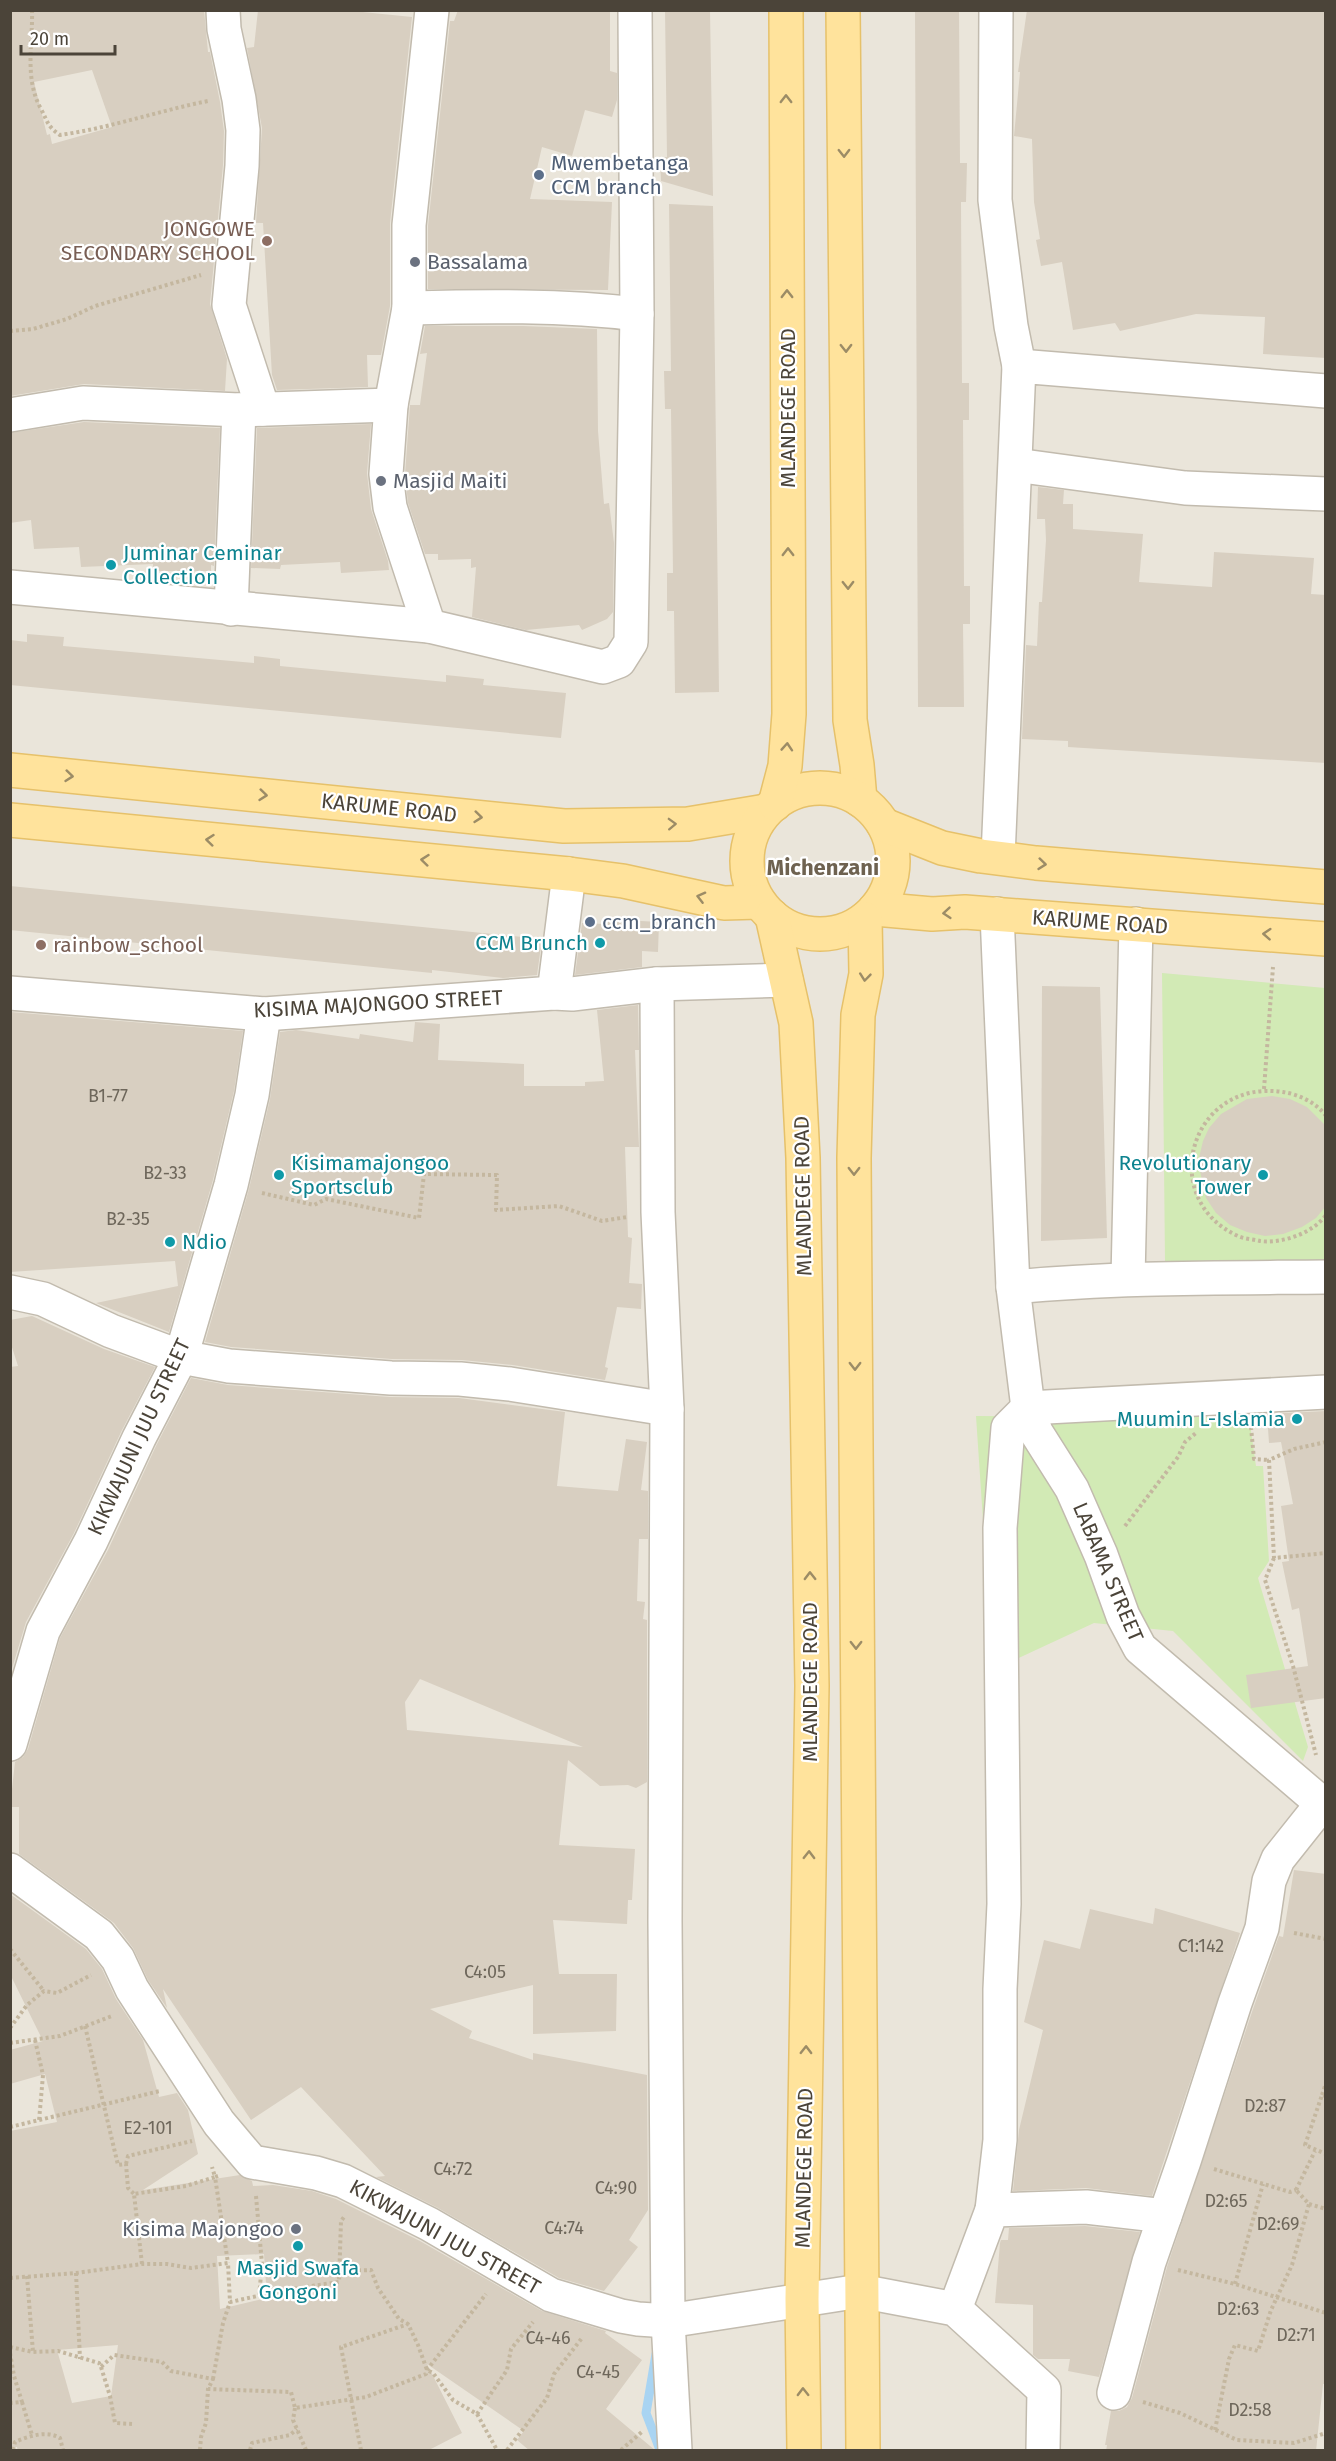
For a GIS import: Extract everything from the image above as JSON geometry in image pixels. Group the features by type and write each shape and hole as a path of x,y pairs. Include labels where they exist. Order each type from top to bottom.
{"main road":[{"name":"MLANDEGE ROAD","path":"771,808 785,766 789,714 786,10"},
{"path":"843,10 850,720 860,800"},
{"name":"KARUME ROAD","path":"10,770 564,826 688,824 771,808"},
{"path":"10,820 623,881 724,903 765,909 796,930 826,934 840,932 870,914 886,891 892,872 891,844 884,825 860,800 848,794 821,788 794,793 771,808 754,829 746,857 747,873 765,909"},
{"path":"884,825 942,848 981,856 1036,863 1326,887"},
{"name":"MLANDEGE ROAD","path":"765,909 796,1023 800,1060 812,1686 802,2299 804,2451"},
{"name":"KARUME ROAD","path":"870,914 964,912 1326,939"},
{"path":"862,2451 854,1158 858,1015 866,974 870,914"},
{"path":"812,1686 856,1685"}],"street":[{"path":"223,10 224,29 239,99 243,130 242,166 229,305 251,410 231,609"},
{"path":"429,626 389,500 386,474 391,405 409,308 409,225 432,10"},
{"path":"10,587 429,626 603,667 619,661 631,642 637,314 635,10"},
{"path":"996,10 995,200 1011,326 1019,366 998,857"},
{"path":"409,308 551,307 600,309 637,314"},
{"path":"1019,366 1326,390"},
{"path":"10,415 83,403 251,410 391,405"},
{"path":"1016,465 1185,488 1326,494"},
{"path":"554,993 569,874"},
{"name":"LABAMA STREET","path":"997,914 1013,1287 1028,1408 1036,1432 1072,1490 1101,1555 1123,1616 1140,1648 1324,1806"},
{"path":"1128,1279 1136,924"},
{"name":"KISIMA MAJONGOO STREET","path":"10,993 264,1014 554,993 572,994 657,984 786,980"},
{"path":"657,984 658,1212 667,1409 665,1921 668,2321 675,2451"},
{"name":"KIKWAJUNI JUU STREET","path":"10,1744 43,1631 91,1541 139,1438 181,1357 231,1185 252,1095 264,1014"},
{"path":"1013,1287 1071,1281 1128,1279 1326,1277"},
{"path":"10,1292 43,1299 111,1331 181,1357 229,1366 510,1384 667,1409"},
{"path":"1043,2451 1044,2390 955,2309 992,2210 1000,2140 1000,1989 1004,1904 1000,1528 1008,1428 1028,1408 1326,1392"},
{"path":"1114,2393 1149,2262 1262,1928 1269,1881 1278,1859 1324,1806"},
{"path":"10,1870 99,1935 118,1959 132,1989 144,2004 219,2123 252,2162"},
{"name":"KIKWAJUNI JUU STREET","path":"252,2162 316,2173 344,2181 506,2268 551,2295 638,2319 668,2321 860,2291 955,2309"},
{"path":"992,2210 1086,2207 1165,2216"}],"path":[{"path":"32,10 29,55 35,99 48,126 60,135 124,124 164,111 213,100 239,99"},
{"path":"10,332 33,329 67,319 95,306 172,283 204,275 232,272"},
{"path":"1264,1089 1275,934"},
{"path":"1326,1116 1322,1110 1295,1093 1264,1089 1235,1095 1211,1113 1195,1138 1190,1168 1197,1196 1214,1220 1239,1237 1268,1242 1297,1236 1326,1215"},
{"path":"1167,1169 1190,1168"},
{"path":"231,1185 314,1205 326,1199 419,1218 424,1174 497,1175 496,1210 559,1206 602,1221 658,1212"},
{"path":"1240,1395 1253,1436 1254,1459 1269,1460 1294,1449 1326,1442"},
{"path":"1101,1555 1111,1540 1134,1516 1178,1457 1185,1442 1201,1429"},
{"path":"1269,1460 1274,1558 1265,1580 1293,1666 1316,1757"},
{"path":"1274,1558 1326,1552"},
{"path":"10,1949 45,1991 57,1993 118,1959"},
{"path":"10,2028 27,2005 45,1991"},
{"path":"10,2043 60,2036 144,2004"},
{"path":"85,2026 118,2165 126,2164"},
{"path":"35,2040 43,2075 39,2121"},
{"path":"10,2127 103,2106 192,2082"},
{"path":"1326,2083 1324,2095 1305,2145 1326,2154"},
{"path":"142,2264 134,2194 128,2188 126,2164 128,2156 202,2138"},
{"path":"1184,2161 1290,2192 1296,2190 1315,2151"},
{"path":"200,2451 201,2437 206,2423 208,2389 213,2379 223,2323 230,2302 228,2263 215,2177 209,2158"},
{"path":"134,2194 186,2186 252,2162 262,2264 259,2296"},
{"path":"1235,2284 1263,2184"},
{"path":"1296,2190 1309,2204 1326,2209"},
{"path":"230,2302 285,2290 339,2282 341,2221 367,2192"},
{"path":"1215,2430 1229,2359 1235,2345 1258,2350 1276,2298 1292,2265 1309,2204"},
{"path":"1149,2262 1235,2284 1326,2313"},
{"path":"10,2278 76,2273 142,2264 167,2264 192,2268 228,2263"},
{"path":"295,2408 366,2397 408,2383 426,2374 506,2268"},
{"path":"340,2271 370,2270 378,2288 399,2319 408,2324 427,2370 433,2373 453,2400 477,2414 496,2451"},
{"path":"76,2273 80,2360"},
{"path":"27,2276 33,2352"},
{"path":"477,2414 507,2370 511,2349 551,2295"},
{"path":"507,2451 547,2398 554,2374 603,2310"},
{"path":"361,2451 341,2347 408,2324"},
{"path":"10,2347 33,2352 58,2351 80,2360 99,2363 115,2423 132,2424"},
{"path":"10,2353 14,2376 32,2435"},
{"path":"101,2367 114,2355 162,2362 171,2371 213,2379"},
{"path":"208,2389 291,2392 295,2408 292,2420 306,2451"},
{"path":"1114,2393 1180,2413 1237,2440 1294,2443 1326,2433"},
{"path":"10,2403 22,2402"},
{"path":"250,2451 252,2443 290,2435 297,2429"},
{"path":"13,2451 15,2442 32,2435 56,2435 60,2438 63,2451"}],"shaded area":[{"path":"11,11 1325,11 1325,2450 11,2450"}],"green space":[{"path":"1162,973 1325,988 1325,1261 1165,1261"},
{"path":"976,1416 1249,1417 1256,1466 1263,1466 1269,1561 1258,1578 1308,1747 1303,1761 1173,1631 1094,1623 993,1670"}],"building":[{"path":"10,10 204,10 208,52 210,52 224,131 210,304 227,359 225,391 84,384 10,396","holes":["92,70 112,127 52,144 50,134 47,135 34,82"]},
{"path":"258,10 343,10 412,17 390,223 390,306 381,355 367,355 368,387 277,390 272,375 263,223 256,223 262,128 247,48 254,47"},
{"path":"458,10 610,10 610,71 617,73 617,100 612,117 585,110 572,156 542,147 530,199 612,202 608,290 428,289 428,226 450,21 454,21"},
{"path":"665,10 710,10 713,196 661,181 660,158 667,157"},
{"path":"915,10 959,10 960,163 967,163 966,202 961,202 962,383 969,383 969,420 963,420 964,586 970,586 970,624 963,624 964,707 918,707"},
{"path":"1027,10 1326,10 1326,358 1263,354 1265,317 1196,314 1120,331 1115,323 1073,330 1062,262 1041,266 1036,240 1040,239 1034,202 1032,139 1014,136 1020,72 1018,72"},
{"path":"669,204 713,206 719,692 675,693 674,611 667,611 667,573 673,573 671,409 665,409 664,371 671,371"},
{"path":"425,326 597,329 598,431 604,504 609,503 614,543 613,612 607,619 582,630 579,625 526,630 472,617 476,567 471,568 471,559 438,560 438,554 425,554 408,503 405,474 410,405 420,405 427,353 420,354"},
{"path":"84,422 220,428 214,566 211,565 211,571 153,571 153,564 81,567 79,547 34,549 31,520 10,523 10,433"},
{"path":"371,424 367,473 371,509 389,570 341,573 340,562 281,565 280,569 251,568 257,428"},
{"path":"1038,487 1064,490 1063,504 1073,504 1073,529 1143,534 1139,582 1212,587 1214,552 1314,558 1311,594 1326,595 1326,763 1068,747 1068,741 1022,739 1026,645 1037,646 1046,540 1045,519 1037,519"},
{"path":"27,634 64,637 63,646 254,663 254,656 280,659 280,666 446,682 446,675 484,679 483,685 566,693 561,738 10,685 10,640 27,642"},
{"path":"10,886 542,939 537,975 503,978 432,970 432,973 10,930"},
{"name":"CCM Brunch","path":"605,919 659,922 658,952 642,951 642,967 575,975 582,923 605,924"},
{"path":"1042,986 1100,987 1107,1238 1041,1241"},
{"path":"638,1005 639,1050 635,1050 639,1147 625,1147 628,1237 632,1238 629,1283 642,1284 641,1309 617,1307 605,1367 608,1368 605,1380 513,1365 462,1360 392,1359 231,1347 205,1342 249,1189 270,1099 280,1032 296,1030 359,1039 360,1034 413,1042 415,1022 440,1024 438,1060 524,1064 524,1086 585,1086 585,1082 604,1081 597,1010"},
{"path":"10,1012 243,1031 234,1091 213,1180 169,1332 96,1303 178,1286 175,1261 10,1272"},
{"name":"Revolutionary Tower","path":"1272,1096 1290,1099 1307,1107 1326,1126 1326,1206 1316,1218 1302,1227 1283,1234 1265,1236 1230,1225 1216,1213 1206,1198 1198,1162 1209,1128 1221,1114 1247,1099"},
{"path":"32,1316 104,1349 155,1367 122,1430 74,1533 26,1622 10,1675 10,1367 18,1366 10,1341 10,1320"},
{"path":"191,1378 228,1385 390,1397 459,1398 565,1412 557,1486 618,1491 626,1439 647,1442 641,1490 648,1491 648,1539 639,1539 637,1601 645,1602 643,1619 647,1620 647,1782 636,1788 628,1785 600,1786 568,1760 559,1845 635,1849 632,1900 628,1900 627,1924 553,1920 559,1974 617,1974 616,2031 533,2034 533,1985 430,2009 472,2031 469,2038 533,2060 533,2053 647,2075 648,2210 629,2240 638,2247 604,2291 559,2278 438,2208 376,2177 385,2176 301,2087 251,2120 163,1989 167,2008 148,1980 133,1948 114,1923 19,1854 19,1807 10,1807 15,1762 23,1757 28,1749 60,1638 108,1550 156,1446","holes":["420,1679 583,1747 407,1730 405,1702"]},
{"path":"1326,1411 1326,1698 1251,1708 1246,1675 1308,1666 1299,1608 1292,1610 1282,1562 1289,1561 1281,1506 1293,1504 1281,1442 1269,1443 1267,1414"},
{"path":"1294,1870 1326,1874 1326,2384 1323,2384 1316,2451 1106,2451 1111,2411 1119,2411 1127,2407 1132,2398 1167,2267 1253,2009 1279,1936 1283,1937"},
{"path":"10,1894 86,1949 102,1969 116,1999 143,2040 159,2097 177,2093 188,2110 198,2154 143,2190 240,2175 252,2181 253,2186 273,2185 312,2191 336,2199 420,2241 542,2311 606,2331 605,2333 642,2360 606,2409 656,2451 530,2451 517,2440 524,2431 427,2364 462,2433 427,2451 18,2451 17,2447 10,2447 10,2131 57,2122 45,2074 10,2084 10,2050 43,2041 10,1974","holes":["264,2254 267,2298 220,2309 217,2256","118,2345 111,2396 72,2403 57,2350"]},
{"path":"1155,1908 1240,1933 1152,2196 1086,2188 1013,2191 1019,2130 1043,2030 1024,2022 1044,1940 1080,1949 1090,1909 1153,1924"},
{"path":"1085,2226 1140,2232 1099,2377 1068,2371 1070,2359 1038,2359 1033,2355 1033,2305 995,2303 1000,2243 1001,2240 1008,2240 1009,2228"}],"waterway":[{"path":"656,2354 646,2413 660,2450"}],"place":[{"name":"Mwembetanga CCM branch","path":"539,175"},
{"name":"JONGOWE SECONDARY SCHOOL","path":"267,241"},
{"name":"Bassalama","path":"415,262"},
{"name":"Masjid Maiti","path":"381,481"},
{"name":"Juminar Ceminar Collection","path":"111,565"},
{"name":"ccm_branch","path":"590,922"},
{"name":"CCM Brunch","path":"600,943"},
{"name":"rainbow_school","path":"41,945"},
{"name":"Kisimamajongoo Sportsclub","path":"279,1175"},
{"name":"Revolutionary Tower","path":"1263,1175"},
{"name":"Ndio","path":"170,1242"},
{"name":"Muumin L-Islamia","path":"1297,1419"},
{"name":"Kisima Majongoo","path":"296,2229"},
{"name":"Masjid Swafa Gongoni","path":"298,2246"}],"district":[{"name":"Michenzani","path":"823,867"}]}
